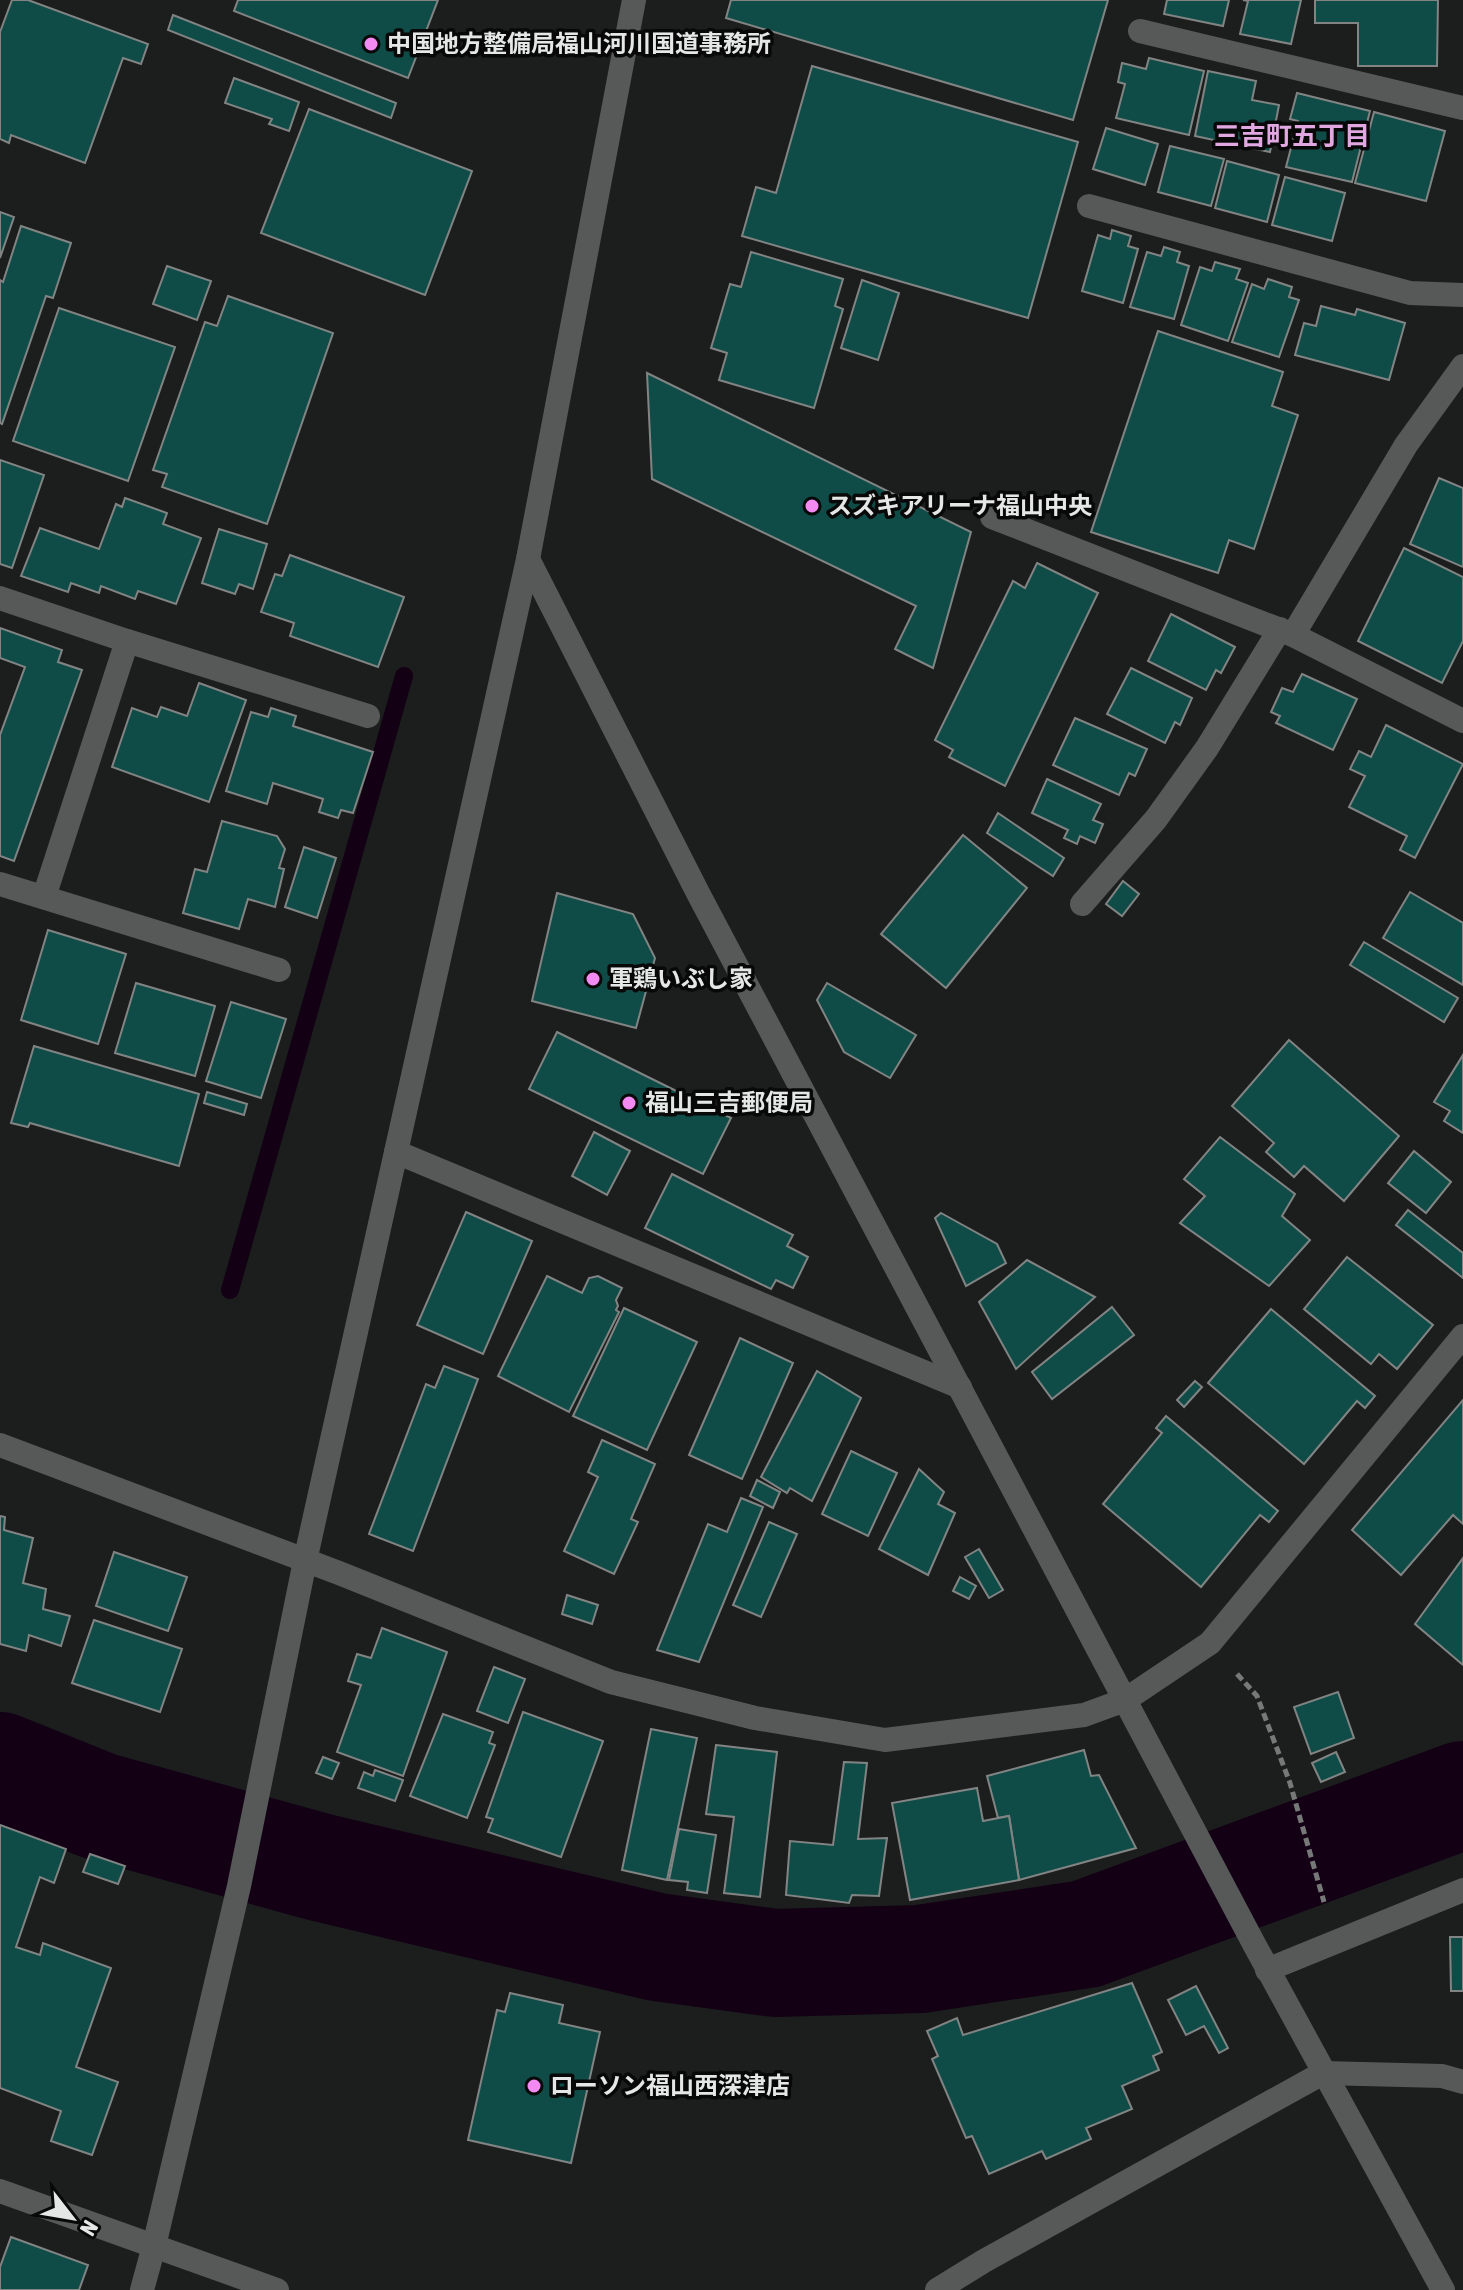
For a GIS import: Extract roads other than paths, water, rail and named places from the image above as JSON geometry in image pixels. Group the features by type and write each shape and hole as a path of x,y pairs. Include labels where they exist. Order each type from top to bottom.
{"street":[{"path":"142,2290 260,1792 305,1561 528,559 634,0"},
{"path":"1140,31 1463,108"},
{"path":"1089,206 1410,293 1463,295"},
{"path":"1082,904 1164,807 1207,748 1287,632 1406,445 1463,366"},
{"path":"992,517 1287,632 1463,721"},
{"path":"528,559 699,895 1267,1970 1443,2290"},
{"path":"0,598 368,716"},
{"path":"44,897 127,641"},
{"path":"0,884 279,970"},
{"path":"396,1152 960,1387"},
{"path":"0,1445 611,1682 755,1718 885,1740 1084,1715 1125,1700 1210,1643 1463,1336"},
{"path":"1267,1970 1463,1890"},
{"path":"937,2290 1323,2073 1442,2076 1463,2082"},
{"path":"0,2191 277,2290"}],"waterway":[{"path":"230,1290 404,676"},
{"path":"0,1766 99,1806 319,1867 657,1947 775,1963 920,1959 1086,1934 1463,1795"}],"place":[{"name":"中国地方整備局福山河川国道事務所","path":"371,44"},
{"name":"スズキアリーナ福山中央","path":"812,506"},
{"name":"軍鶏いぶし家","path":"593,979"},
{"name":"福山三吉郵便局","path":"629,1103"},
{"name":"ローソン福山西深津店","path":"534,2086"}],"district":[{"name":"三吉町五丁目","path":"1292,136"}]}
